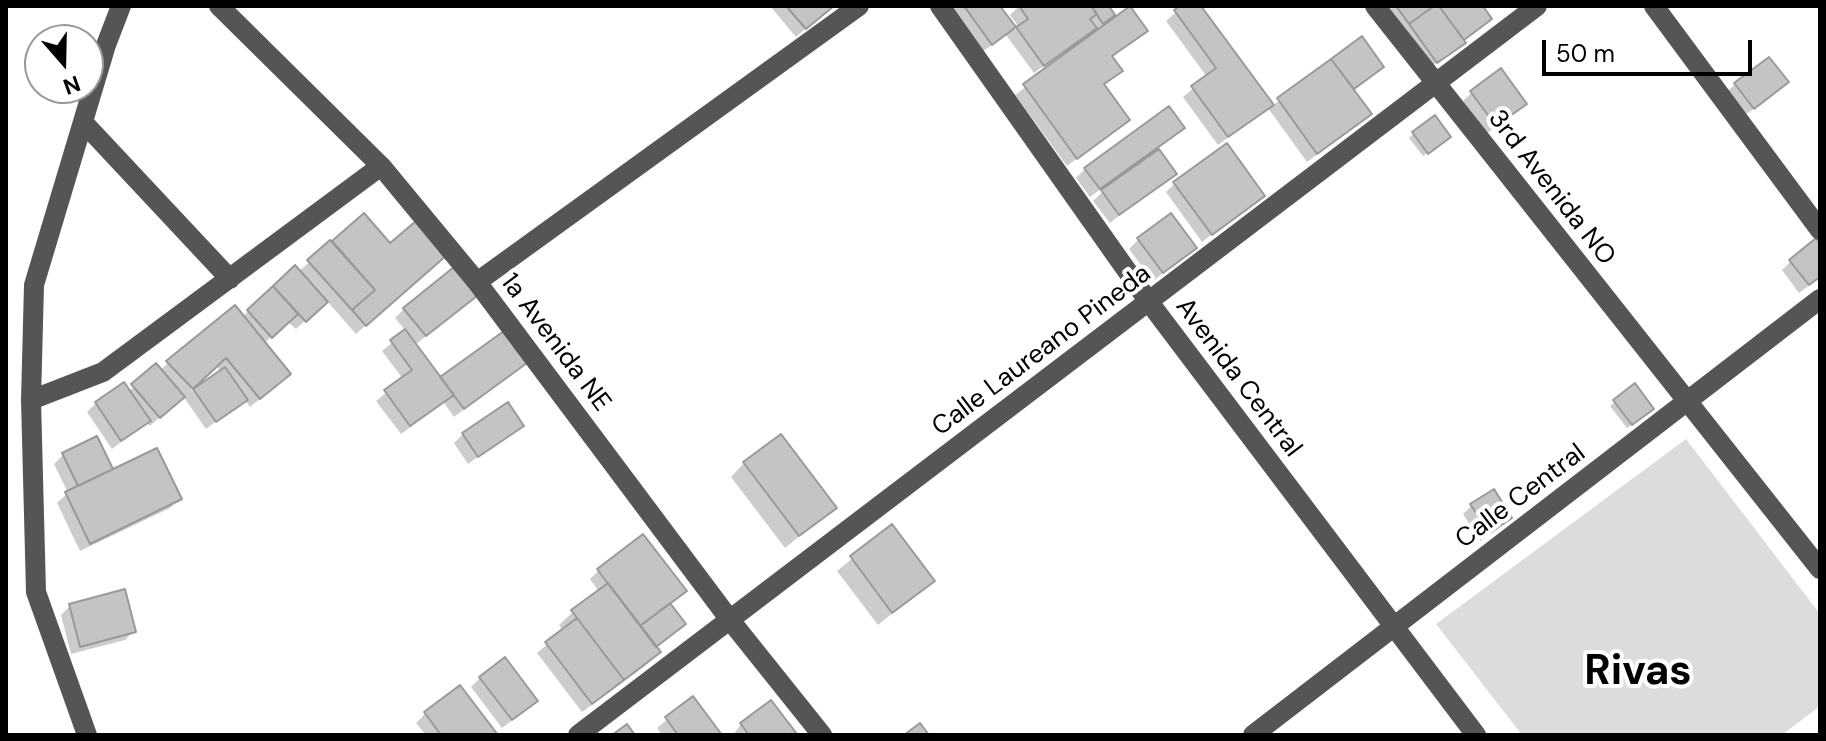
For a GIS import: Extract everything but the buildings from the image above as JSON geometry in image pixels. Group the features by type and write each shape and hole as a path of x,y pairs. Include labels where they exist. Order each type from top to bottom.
{"street":[{"path":"87,735 36,592 31,400 34,285 106,45 121,6"},
{"name":"1a Avenida NE","path":"219,6 381,166 477,282 730,620 822,735"},
{"path":"477,282 859,6"},
{"name":"Avenida Central","path":"940,6 1149,302 1392,628 1476,735"},
{"name":"3rd Avenida NO","path":"1375,6 1820,569"},
{"name":"Calle Laureano Pineda","path":"578,735 1537,6"},
{"path":"1654,6 1820,230"},
{"path":"83,122 230,279"},
{"path":"31,400 103,372 381,166"},
{"name":"Calle Central","path":"1253,735 1820,299"}],"shaded area":[{"path":"1686,439 1820,614 1820,706 1782,735 1522,735 1436,624"}],"district":[{"name":"Rivas","path":"1638,673"}]}
